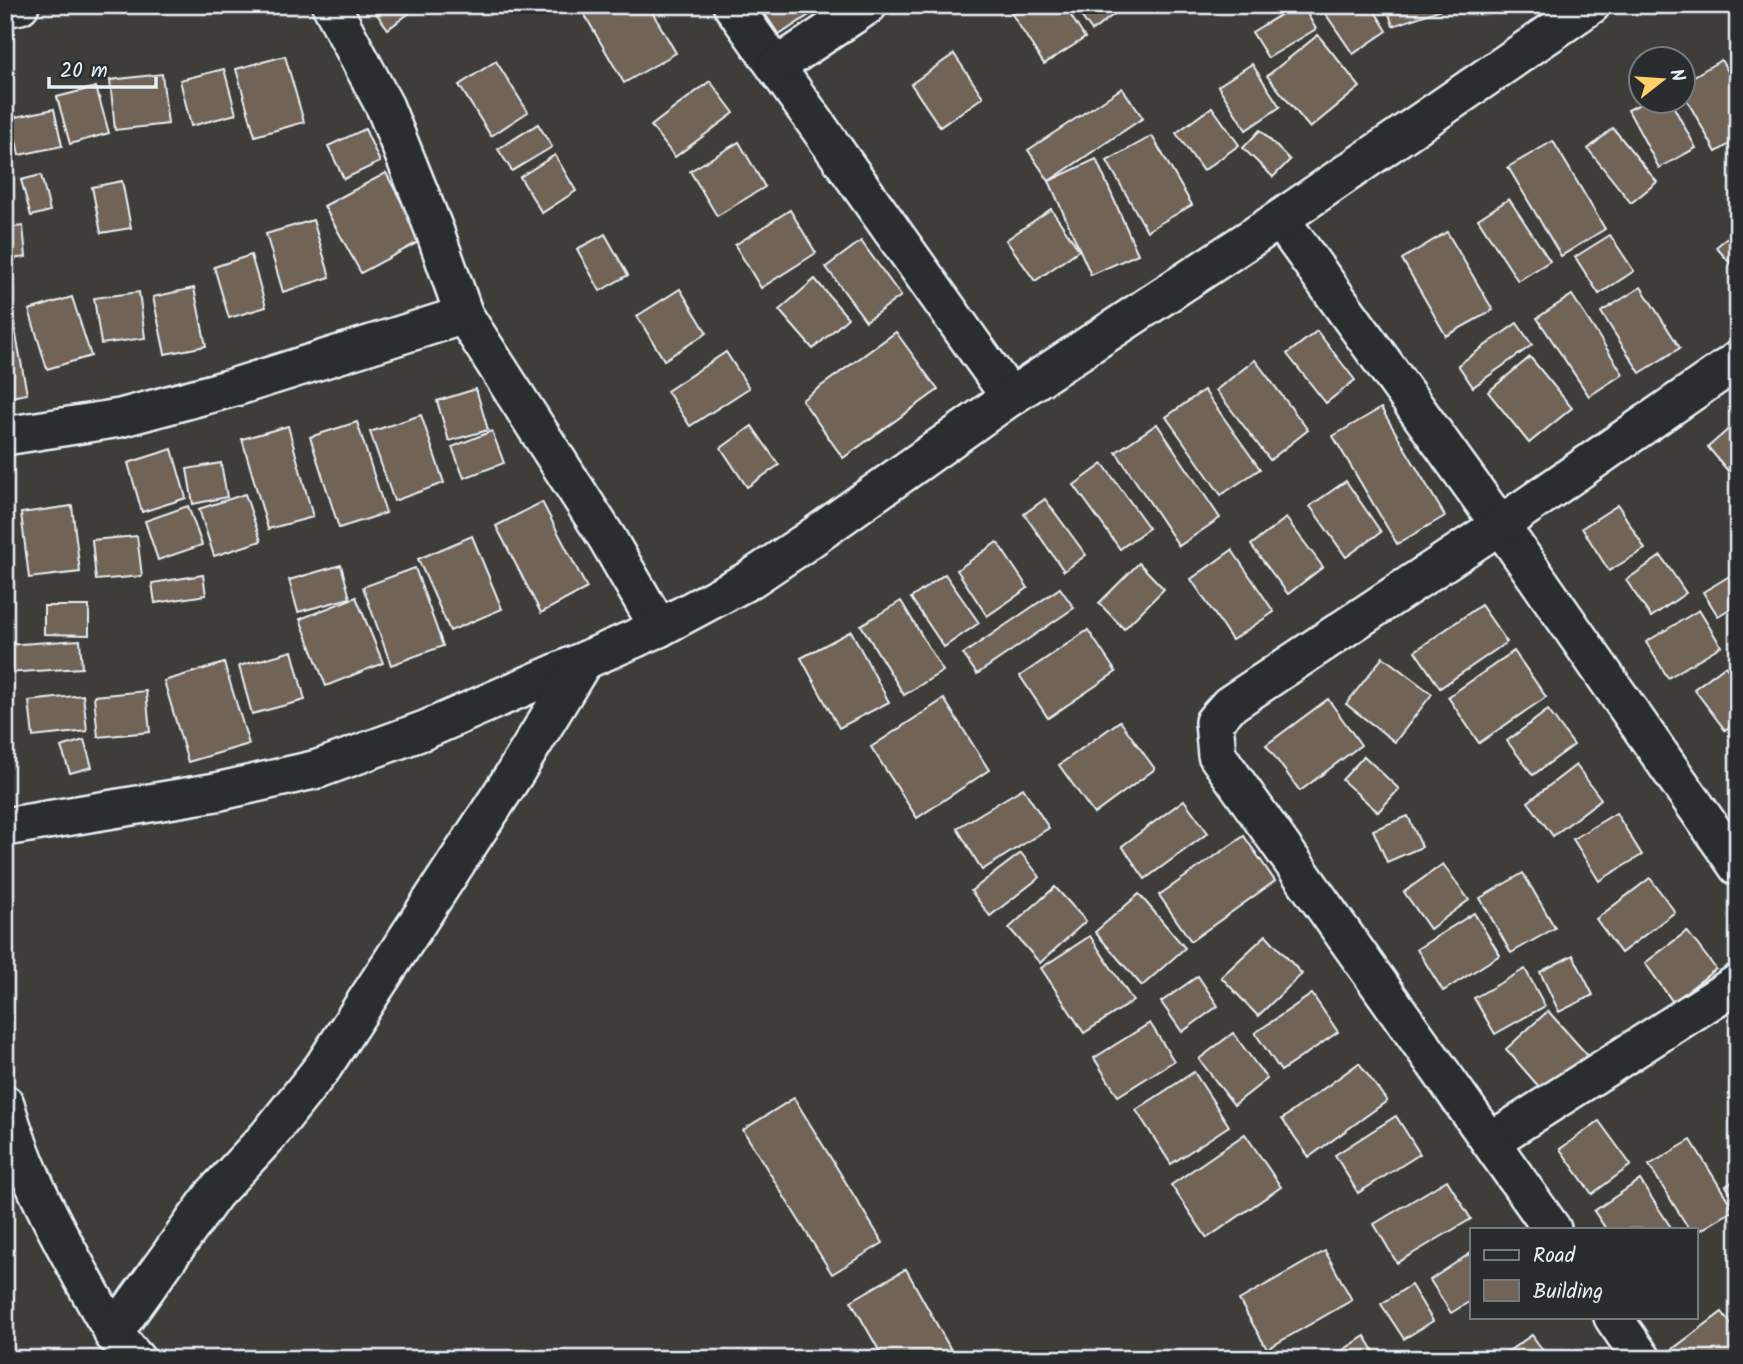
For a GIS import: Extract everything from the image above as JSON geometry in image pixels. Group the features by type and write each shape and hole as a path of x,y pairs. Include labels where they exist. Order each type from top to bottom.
{"street":[{"path":"5,8 20,5"},
{"path":"331,5 385,107 435,232 464,315 607,538 659,628"},
{"path":"732,5 1010,397"},
{"path":"777,66 868,5"},
{"path":"5,827 216,792 318,769 425,730 581,665 659,628 749,580 792,552 1010,397 1280,219 1591,5"},
{"path":"1280,219 1500,525 1738,867"},
{"path":"5,436 145,411 235,387 464,315"},
{"path":"1551,1228 1216,755 1214,722 1229,705 1500,525 1738,360"},
{"path":"5,1104 17,1148 56,1230 124,1347 214,1194 268,1136 323,1067 515,773 581,665"},
{"path":"1491,1141 1738,983"},
{"path":"1614,1318 1642,1359"}],"building":[{"path":"370,5 420,5 388,29"},
{"path":"594,5 648,5 676,53 624,83 583,12"},
{"path":"759,5 824,5 779,35"},
{"path":"1012,5 1064,5 1085,38 1044,64 1008,8"},
{"path":"1073,5 1126,5 1092,31"},
{"path":"1297,5 1302,5 1316,29 1268,58 1252,32"},
{"path":"1337,5 1371,5 1387,31 1353,54 1325,13"},
{"path":"1386,5 1444,5 1445,8 1393,26"},
{"path":"1318,35 1360,87 1310,128 1267,76"},
{"path":"954,54 983,97 940,127 911,84"},
{"path":"285,56 304,122 255,136 236,69"},
{"path":"1721,60 1738,88 1738,139 1716,152 1696,116 1698,116 1698,74"},
{"path":"496,61 528,112 491,136 459,85"},
{"path":"1252,64 1280,107 1246,130 1218,86"},
{"path":"224,69 236,114 191,126 180,80"},
{"path":"162,74 168,124 115,130 110,80"},
{"path":"710,81 734,113 675,157 651,126"},
{"path":"96,87 109,133 70,144 57,97"},
{"path":"1122,88 1143,118 1049,181 1028,150"},
{"path":"1212,107 1239,145 1203,171 1176,133"},
{"path":"54,109 62,146 19,155 11,118"},
{"path":"1631,116 1679,116 1696,148 1659,168"},
{"path":"538,124 552,147 512,171 498,149"},
{"path":"1613,128 1657,182 1631,203 1588,149"},
{"path":"365,129 380,162 344,179 328,146"},
{"path":"1260,130 1290,160 1273,177 1243,148"},
{"path":"1152,136 1192,205 1147,231 1107,161"},
{"path":"1553,141 1605,229 1561,256 1508,167"},
{"path":"739,142 765,187 717,216 690,171"},
{"path":"555,155 576,191 542,213 520,177"},
{"path":"1096,159 1138,254 1091,275 1049,181"},
{"path":"386,173 422,240 361,273 324,206"},
{"path":"41,175 50,211 31,216 21,180"},
{"path":"122,181 131,228 101,233 92,187"},
{"path":"1509,199 1550,261 1518,281 1478,219"},
{"path":"1051,209 1079,250 1035,281 1006,240"},
{"path":"790,210 816,253 761,288 735,245"},
{"path":"313,220 330,277 283,292 266,234"},
{"path":"23,226 26,257 5,260 5,228"},
{"path":"1738,229 1738,272 1716,247"},
{"path":"1447,232 1493,310 1446,336 1402,259"},
{"path":"605,234 628,275 600,291 577,249"},
{"path":"1610,235 1634,271 1599,294 1575,257"},
{"path":"861,241 901,296 866,321 826,267"},
{"path":"251,255 266,307 229,318 214,267"},
{"path":"815,279 848,318 813,349 779,310"},
{"path":"1641,287 1680,348 1640,373 1601,312"},
{"path":"194,288 206,346 165,354 153,297"},
{"path":"680,289 707,333 664,360 637,316"},
{"path":"139,292 145,338 101,344 94,298"},
{"path":"1572,295 1623,374 1589,396 1537,318"},
{"path":"72,297 91,356 47,369 29,310"},
{"path":"1517,323 1532,345 1473,387 1458,365"},
{"path":"14,324 27,394 5,398 5,326"},
{"path":"1317,331 1355,380 1326,403 1287,354"},
{"path":"896,332 938,390 843,458 802,400"},
{"path":"726,352 749,388 690,426 667,391"},
{"path":"1530,357 1572,408 1529,443 1488,392"},
{"path":"1255,360 1308,430 1270,460 1216,390"},
{"path":"476,389 488,430 449,441 437,401"},
{"path":"1204,390 1260,469 1221,495 1166,417"},
{"path":"1381,408 1445,516 1397,544 1333,436"},
{"path":"421,415 444,483 394,501 370,432"},
{"path":"1738,421 1738,483 1708,447"},
{"path":"357,422 386,513 339,528 310,437"},
{"path":"1157,424 1220,518 1179,546 1116,452"},
{"path":"288,426 313,517 268,529 242,439"},
{"path":"752,426 779,465 747,487 721,448"},
{"path":"492,431 504,463 464,478 452,447"},
{"path":"172,449 186,498 142,512 128,463"},
{"path":"221,463 227,497 193,504 187,469"},
{"path":"1103,464 1149,528 1120,549 1074,485"},
{"path":"1346,481 1381,532 1346,557 1310,506"},
{"path":"245,494 261,541 214,556 199,509"},
{"path":"1045,499 1086,555 1064,571 1024,514"},
{"path":"542,502 587,588 541,613 496,526"},
{"path":"1618,505 1645,549 1609,571 1582,528"},
{"path":"72,506 80,572 29,578 21,513"},
{"path":"188,506 202,545 158,560 145,521"},
{"path":"1286,518 1323,567 1288,594 1251,545"},
{"path":"137,536 142,576 96,580 92,540"},
{"path":"472,536 502,609 450,631 418,559"},
{"path":"5,542 12,543 7,599 5,599"},
{"path":"997,542 1028,588 987,616 957,570"},
{"path":"1232,550 1274,612 1232,640 1191,579"},
{"path":"1661,556 1686,593 1651,617 1626,580"},
{"path":"1139,563 1164,589 1124,629 1099,603"},
{"path":"341,565 350,598 298,612 289,580"},
{"path":"415,568 443,646 391,665 363,587"},
{"path":"1738,571 1738,604 1718,616 1703,592"},
{"path":"945,574 979,623 944,647 911,598"},
{"path":"203,575 206,595 155,603 152,583"},
{"path":"1060,588 1074,608 977,674 963,654"},
{"path":"356,597 383,663 326,686 300,619"},
{"path":"901,601 943,671 904,695 861,625"},
{"path":"1481,605 1507,642 1440,688 1415,651"},
{"path":"44,606 89,606 89,635 44,634"},
{"path":"1699,610 1721,646 1668,678 1646,642"},
{"path":"1088,630 1116,672 1048,718 1020,676"},
{"path":"851,631 889,702 839,728 801,658"},
{"path":"80,640 82,668 5,673 5,645"},
{"path":"292,651 305,700 252,714 239,666"},
{"path":"1514,651 1546,697 1479,743 1448,697"},
{"path":"1383,657 1432,694 1395,742 1346,704"},
{"path":"224,663 249,744 188,762 164,681"},
{"path":"1725,666 1738,683 1738,720 1725,730 1694,689"},
{"path":"146,691 150,732 98,737 94,696"},
{"path":"83,695 87,731 33,737 29,701"},
{"path":"944,699 989,770 917,818 871,747"},
{"path":"1328,699 1361,745 1300,791 1266,745"},
{"path":"5,704 9,768 5,768"},
{"path":"1548,710 1574,745 1533,775 1507,741"},
{"path":"1120,721 1155,769 1094,814 1059,765"},
{"path":"84,740 92,767 70,773 61,747"},
{"path":"1364,756 1399,789 1378,812 1342,780"},
{"path":"1576,765 1601,799 1553,836 1528,802"},
{"path":"1023,788 1049,828 982,870 957,828"},
{"path":"1184,800 1208,833 1145,879 1122,846"},
{"path":"1616,813 1642,855 1599,881 1573,839"},
{"path":"1408,816 1422,847 1387,862 1373,830"},
{"path":"1244,836 1275,881 1191,941 1159,895"},
{"path":"1021,853 1040,877 990,916 971,891"},
{"path":"1443,864 1469,900 1430,929 1404,892"},
{"path":"1523,873 1555,928 1511,953 1480,898"},
{"path":"1650,878 1675,912 1621,953 1596,919"},
{"path":"1055,887 1086,921 1040,963 1009,928"},
{"path":"1139,894 1185,948 1142,986 1095,932"},
{"path":"1474,913 1500,955 1443,991 1417,949"},
{"path":"1687,931 1716,969 1673,1002 1645,963"},
{"path":"1266,935 1302,974 1258,1016 1221,977"},
{"path":"1090,936 1133,1001 1084,1033 1041,968"},
{"path":"1573,955 1593,995 1559,1012 1540,972"},
{"path":"1525,969 1545,1006 1495,1034 1474,998"},
{"path":"1198,976 1218,1006 1182,1032 1161,1002"},
{"path":"1312,994 1338,1032 1281,1071 1255,1033"},
{"path":"1548,1011 1590,1058 1548,1097 1506,1049"},
{"path":"1150,1023 1174,1061 1118,1096 1094,1058"},
{"path":"1233,1033 1267,1079 1234,1105 1199,1059"},
{"path":"1359,1063 1387,1101 1309,1157 1282,1119"},
{"path":"1194,1072 1229,1126 1171,1164 1136,1110"},
{"path":"794,1098 883,1243 832,1274 743,1130"},
{"path":"1396,1116 1420,1154 1358,1193 1335,1155"},
{"path":"1599,1121 1631,1165 1592,1194 1560,1149"},
{"path":"1245,1134 1281,1187 1207,1238 1171,1185"},
{"path":"1691,1140 1734,1210 1698,1232 1698,1228 1688,1228 1649,1165"},
{"path":"1738,1178 1738,1204 1726,1186"},
{"path":"1447,1180 1471,1219 1397,1263 1374,1224"},
{"path":"1640,1180 1671,1228 1605,1228 1594,1211"},
{"path":"1325,1251 1352,1300 1267,1349 1239,1300"},
{"path":"1470,1253 1470,1301 1451,1313 1430,1280"},
{"path":"906,1269 956,1359 884,1359 851,1301"},
{"path":"1411,1285 1433,1321 1404,1339 1381,1304"},
{"path":"1722,1312 1738,1333 1738,1359 1676,1359 1670,1351"},
{"path":"1532,1335 1549,1359 1497,1359"},
{"path":"1365,1336 1379,1359 1329,1359"}]}
